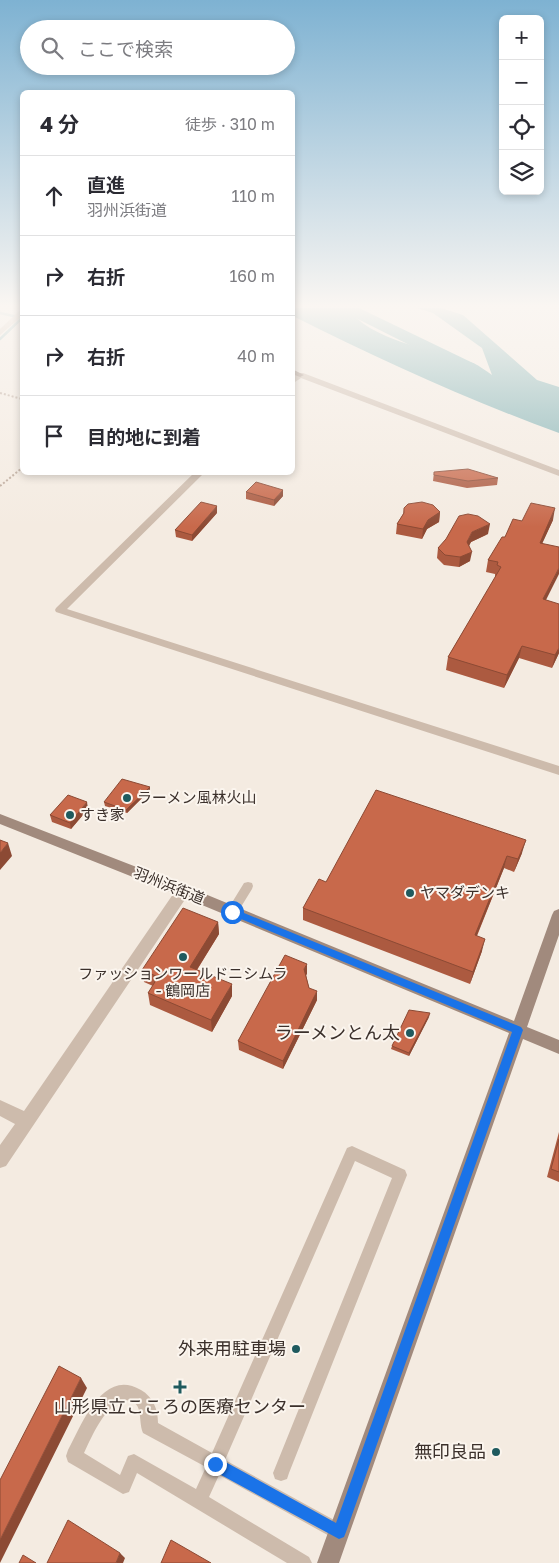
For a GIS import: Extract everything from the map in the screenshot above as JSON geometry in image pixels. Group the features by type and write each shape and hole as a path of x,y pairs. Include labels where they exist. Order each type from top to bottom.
{"main road":[{"name":"羽州浜街道","path":"0,819 183,891 559,1047"},
{"path":"328,1563 559,916"}],"street":[{"path":"317,381 559,473"},
{"path":"197,475 60,610 559,771"},
{"path":"0,1160 183,891"},
{"path":"0,1108 26,1121"}],"lane":[{"path":"232,912 248,886"},
{"path":"199,1501 352,1153 400,1175 281,1473"},
{"path":"303,1563 134,1462 123,1486 74,1456 98,1410 106,1400 116,1393 126,1391 136,1394 144,1401 149,1412 149,1427 339,1532"}],"path":[{"path":"0,393 20,398"},
{"path":"0,486 20,470"}],"water":[{"path":"431,381 540,381 559,387 559,433 491,407"}],"building":[{"path":"468,469 498,478 468,481 434,475 434,472"},
{"path":"256,482 283,490 274,500 246,492"},
{"path":"201,502 217,506 192,535 175,530"},
{"path":"422,502 433,505 440,512 428,520 423,529 397,524 404,513 404,508 408,504"},
{"path":"531,503 555,508 540,543 559,547 559,568 543,599 559,604 559,648 555,655 522,646 507,675 448,657 501,567 497,565 498,562 488,560 502,537 505,537 513,519 522,521"},
{"path":"468,514 478,516 490,524 472,532 467,542 472,552 460,557 445,555 438,548 446,539 459,516"},
{"name":"ラーメン風林火山","path":"122,779 150,787 126,810 104,802"},
{"name":"ヤマダデンキ","path":"376,790 526,840 518,859 507,856 475,935 485,939 473,972 303,908 319,879 326,882"},
{"path":"68,795 87,802 70,823 50,815"},
{"path":"0,840 8,843 0,853"},
{"name":"ファッションワールドニシムラ - 鶴岡店","path":"183,908 218,922 190,967 232,984 211,1020 148,993 158,977 142,970"},
{"path":"285,955 307,964 304,969 309,988 317,991 283,1061 238,1041"},
{"name":"ラーメンとん太","path":"409,1010 430,1013 409,1053 392,1046"},
{"path":"559,1139 559,1172 551,1169"},
{"path":"59,1366 81,1378 0,1540 0,1480"},
{"path":"68,1520 120,1553 116,1563 47,1563"},
{"path":"171,1540 211,1563 161,1563"},
{"path":"23,1555 36,1563 19,1563"}],"place":[{"name":"ラーメン風林火山","path":"127,798"},
{"name":"すき家","path":"70,815"},
{"name":"ヤマダデンキ","path":"410,893"},
{"name":"ファッションワールドニシムラ - 鶴岡店","path":"183,957"},
{"name":"ラーメンとん太","path":"410,1033"},
{"name":"外来用駐車場","path":"296,1349"},
{"name":"山形県立こころの医療センター","path":"180,1387"},
{"name":"無印良品","path":"496,1452"}],"route":[{"path":"215,1464 339,1532 518,1030 232,912"}]}
